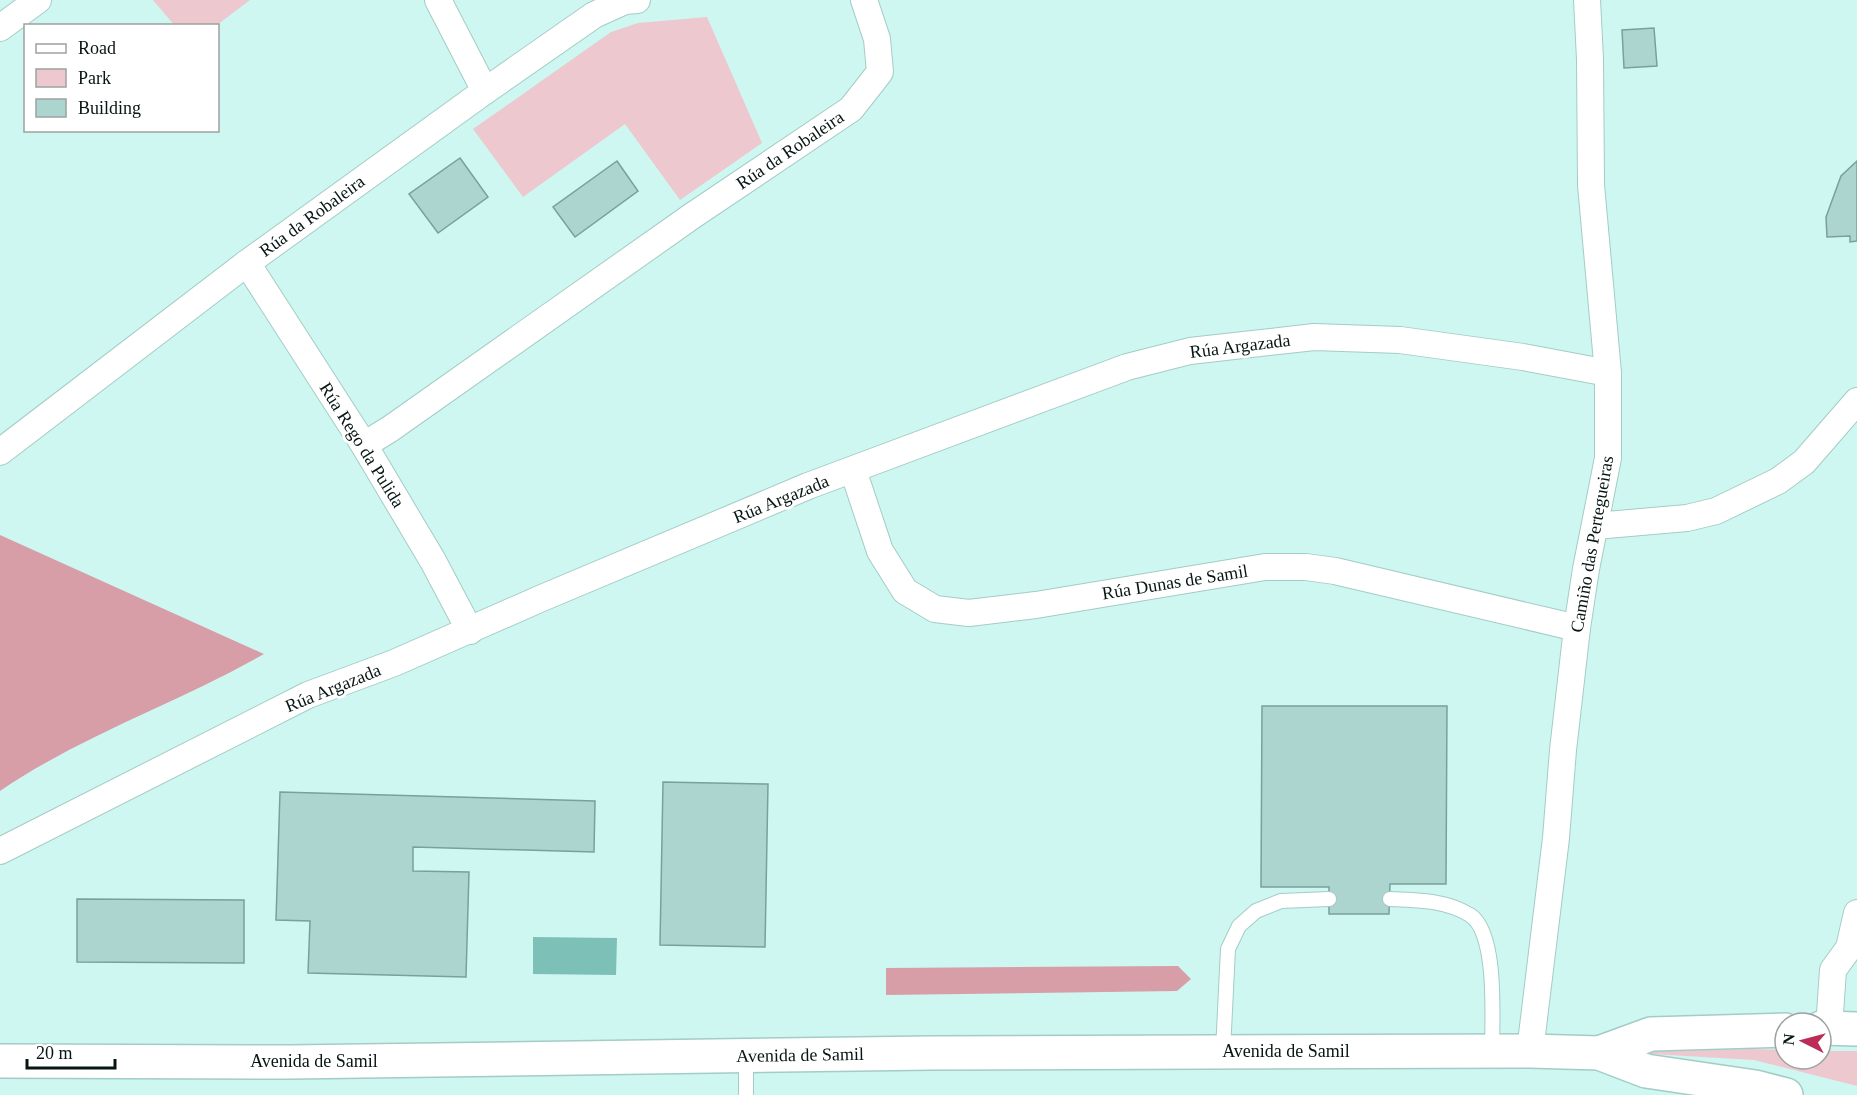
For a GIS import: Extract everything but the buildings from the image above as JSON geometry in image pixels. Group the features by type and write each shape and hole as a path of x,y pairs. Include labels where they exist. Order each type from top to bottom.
{"street":[{"path":"0,28 38,0"},
{"path":"438,0 485,91"},
{"name":"Rúa da Robaleira","path":"0,452 247,263 485,91 594,15 625,1 637,0"},
{"name":"Rúa da Robaleira","path":"364,444 400,422 692,216 851,109 880,72 877,39 864,0"},
{"name":"Camiño das Pertegueiras","path":"1530,1051 1556,838 1577,628 1608,458 1608,373 1591,185 1587,0"},
{"name":"Rúa Rego da Pulida","path":"247,263 364,444 433,561 470,631"},
{"name":"Rúa Argazada","path":"0,851 308,695 394,663 808,486 1127,367 1190,351 1314,337 1400,340 1523,357 1608,373"},
{"path":"1595,526 1687,518 1716,511 1778,481 1804,462 1857,401"},
{"name":"Rúa Dunas de Samil","path":"853,470 880,551 905,591 935,609 969,613 1036,605 1265,567 1306,567 1335,571 1577,628"},
{"path":"1836,1028 1833,970 1849,948 1857,913"},
{"name":"Avenida de Samil","path":"1599,1053 1651,1034 1773,1030"},
{"name":"Avenida de Samil","path":"0,1061 290,1062 1223,1051 1530,1051 1599,1053 1646,1071 1755,1087 1786,1095"}],"lane":[{"path":"1223,1051 1228,949 1239,926 1257,911 1281,901 1329,899"},
{"path":"1390,899 1423,900 1449,905 1472,916 1483,933 1490,952 1492,1051"},
{"path":"746,1056 746,1095"},
{"path":"1646,1071 1714,1095"}],"green space":[{"path":"153,0 250,0 218,24 173,24"},
{"path":"707,17 762,143 680,200 625,124 523,197 473,129 611,32 638,23"},
{"path":"1773,1050 1773,1065 1754,1060 1618,1052"},
{"path":"1833,1051 1857,1051 1857,1086 1798,1071 1833,1071"}],"shaded area":[{"path":"0,535 264,654 64,753 0,791"},
{"path":"533,937 617,938 616,975 533,974"},
{"path":"1178,966 1191,979 1177,991 886,995 886,968"}]}
